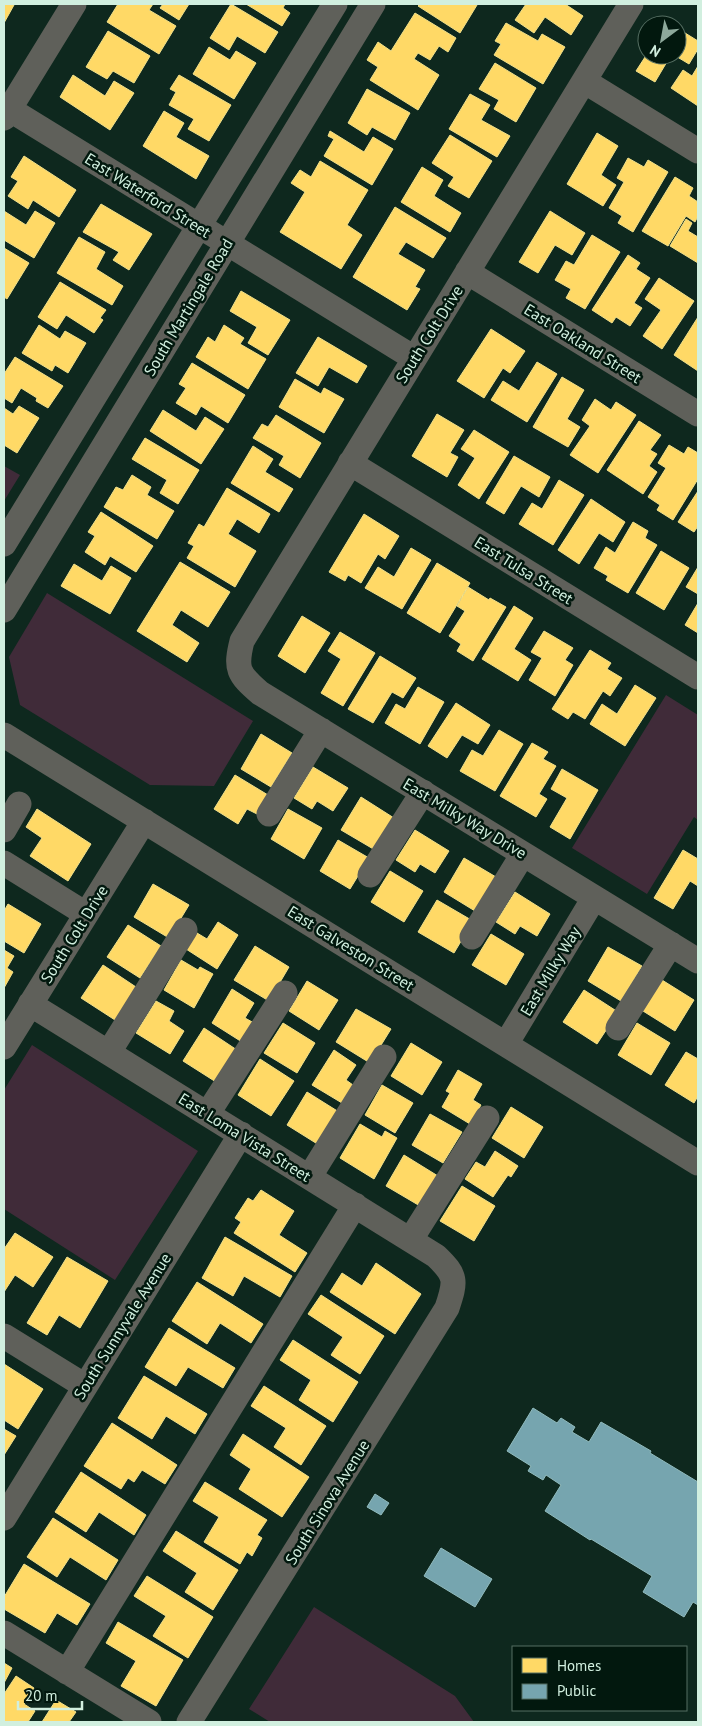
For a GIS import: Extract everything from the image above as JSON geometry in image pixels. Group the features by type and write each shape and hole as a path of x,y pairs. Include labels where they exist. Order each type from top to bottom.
{"street":[{"path":"6,113 74,4"},
{"name":"South Martingale Road","path":"4,544 335,4"},
{"name":"South Martingale Road","path":"4,610 373,4"},
{"name":"South Colt Drive","path":"239,669 238,657 242,641 631,4"},
{"path":"584,81 698,151"},
{"name":"East Waterford Street","path":"6,113 227,243 414,358"},
{"name":"East Oakland Street","path":"467,272 698,414"},
{"name":"East Tulsa Street","path":"350,463 698,676"},
{"name":"East Milky Way Drive","path":"239,669 244,679 260,692 698,961"},
{"path":"269,814 321,730"},
{"name":"East Galveston Street","path":"4,735 698,1162"},
{"path":"370,876 423,792"},
{"path":"4,830 19,804"},
{"name":"South Colt Drive","path":"4,1047 144,821"},
{"path":"472,937 523,854"},
{"path":"4,863 86,914"},
{"name":"East Milky Way","path":"506,1044 594,898"},
{"path":"108,1052 185,930"},
{"path":"618,1028 671,944"},
{"path":"208,1113 285,993"},
{"name":"East Loma Vista Street","path":"30,1004 310,1176 436,1256 447,1266 453,1277"},
{"path":"310,1176 384,1057"},
{"path":"411,1240 487,1118"},
{"name":"South Sunnyvale Avenue","path":"4,1518 241,1134"},
{"path":"67,1672 355,1205"},
{"name":"South Sinova Avenue","path":"189,1722 447,1308 454,1288 453,1277"},
{"path":"4,1336 85,1386"},
{"path":"4,1633 149,1722"}],"shaded area":[{"path":"4,466 20,475 4,501"},
{"path":"47,593 253,721 214,786 150,785 20,705 9,657"},
{"path":"666,695 698,715 698,820 694,817 647,894 572,848"},
{"path":"32,1045 198,1151 115,1280 4,1209 4,1090"},
{"path":"314,1607 455,1696 474,1722 270,1722 249,1709"}],"building: Homes":[{"path":"4,4 14,5 4,23"},
{"path":"118,4 153,4 149,10 176,26 159,54 107,22"},
{"path":"163,4 189,4 179,20 160,8"},
{"path":"231,4 278,32 265,53 237,36 229,50 210,38"},
{"path":"246,4 285,4 283,8 290,13 282,26"},
{"path":"420,4 477,5 460,33 418,6"},
{"path":"526,4 565,4 583,16 571,35 545,17 534,33 515,20"},
{"path":"415,13 456,38 448,52 439,46 430,60 418,53 414,59 439,75 418,110 370,80 378,67 367,60 378,42 391,51"},
{"path":"506,23 538,41 542,34 565,47 543,84 494,55 501,44 495,41"},
{"path":"108,31 150,56 134,83 113,71 107,79 86,67"},
{"path":"687,34 698,41 698,49 689,64 687,63"},
{"path":"209,47 230,60 236,51 256,63 234,99 193,74"},
{"path":"495,63 536,88 516,122 494,109 499,100 479,89"},
{"path":"640,65 665,65 655,82 636,71"},
{"path":"698,66 698,106 671,88 683,70 692,76"},
{"path":"73,75 105,96 114,81 134,93 110,130 60,97"},
{"path":"179,75 231,105 209,141 188,129 194,119 169,105 176,92 170,89"},
{"path":"367,89 410,113 395,140 372,127 367,135 348,123"},
{"path":"470,94 490,105 481,120 510,136 497,157 449,129"},
{"path":"164,111 184,123 176,137 209,156 196,179 143,146"},
{"path":"330,131 364,152 373,137 393,149 372,185 324,156 334,139 328,136"},
{"path":"597,133 618,146 601,175 616,185 603,206 567,184"},
{"path":"450,135 492,161 469,198 448,186 454,177 432,163"},
{"path":"24,156 76,190 59,217 33,200 28,209 8,196 18,181 11,177"},
{"path":"628,158 644,167 648,160 668,172 633,232 618,223 622,216 609,208 624,182 617,178"},
{"path":"320,161 368,190 347,225 362,235 341,269 280,232 305,192 291,183 300,170 311,177"},
{"path":"422,167 443,180 434,196 461,213 450,232 401,202"},
{"path":"675,177 693,188 689,196 698,202 698,216 695,222 686,216 668,246 642,231"},
{"path":"101,204 152,234 129,270 113,260 119,252 83,232"},
{"path":"395,207 446,238 433,258 406,242 398,254 425,270 415,287 420,289 407,310 353,277"},
{"path":"4,211 26,225 35,211 55,223 34,258 4,240"},
{"path":"550,211 585,233 572,255 555,245 538,273 519,262"},
{"path":"686,219 692,223 688,231 698,237 698,263 670,246"},
{"path":"592,235 620,252 585,309 566,298 571,289 555,280 566,261 574,265"},
{"path":"79,237 105,252 96,269 123,286 112,305 57,273"},
{"path":"4,248 29,263 7,299 4,297"},
{"path":"628,255 640,263 636,269 650,278 634,303 642,308 630,326 616,317 612,323 592,310"},
{"path":"659,278 694,301 662,349 643,336 661,310 645,299"},
{"path":"60,282 106,310 100,318 103,320 94,333 66,315 57,329 38,317"},
{"path":"241,291 290,320 268,355 248,343 257,327 230,311"},
{"path":"698,317 698,371 674,355"},
{"path":"39,325 60,339 65,331 86,343 68,373 55,365 52,371 22,353"},
{"path":"224,325 244,338 240,344 266,359 248,389 196,357 208,337 215,342"},
{"path":"491,329 525,351 510,373 503,368 484,398 457,381"},
{"path":"318,337 367,366 357,383 329,367 318,386 296,373"},
{"path":"15,357 63,386 48,408 36,401 37,398 21,388 12,403 4,398 4,374"},
{"path":"537,362 557,374 527,422 491,400 503,381 519,391"},
{"path":"192,363 245,395 228,423 201,406 196,415 176,403 186,388 179,384"},
{"path":"562,377 584,390 567,419 580,427 568,447 533,427"},
{"path":"295,379 321,394 324,388 344,399 324,433 279,407"},
{"path":"595,399 611,410 616,402 636,415 598,473 570,455 590,426 582,420"},
{"path":"19,406 39,418 17,453 4,445 4,408 13,414"},
{"path":"163,410 196,431 205,417 224,429 201,464 150,431"},
{"path":"437,414 464,430 450,453 458,457 447,477 412,456"},
{"path":"276,415 321,443 300,478 279,465 284,456 253,438 262,424 268,427"},
{"path":"639,421 661,435 650,450 657,454 649,466 657,472 643,494 607,470"},
{"path":"474,430 509,452 479,499 458,485 475,458 461,449"},
{"path":"145,438 199,470 178,504 160,493 167,480 132,459"},
{"path":"669,445 684,454 688,447 698,453 698,479 673,520 657,510 660,505 648,497 666,468 658,463"},
{"path":"253,446 273,459 265,472 293,489 279,512 231,483"},
{"path":"514,456 550,477 539,497 521,486 504,514 486,503"},
{"path":"132,475 151,487 147,495 174,511 157,539 104,507 116,487 123,490"},
{"path":"559,480 584,495 553,545 519,524 532,503 542,509"},
{"path":"227,488 270,514 259,533 237,519 228,534 256,551 235,587 187,558 194,546 188,543 199,524 204,527"},
{"path":"698,491 698,526 694,532 678,522"},
{"path":"591,499 625,522 613,542 599,533 579,564 558,550"},
{"path":"101,512 153,546 136,572 110,556 105,565 85,552 95,536 88,532"},
{"path":"364,514 399,536 385,559 378,554 361,583 348,575 345,581 329,572"},
{"path":"633,522 648,531 645,538 657,545 628,593 606,580 608,576 594,568 606,547 615,553"},
{"path":"411,548 431,560 402,609 365,588 378,567 394,577"},
{"path":"661,551 689,568 664,610 636,593"},
{"path":"180,562 230,592 208,627 181,610 172,625 199,643 187,662 137,631"},
{"path":"437,563 470,583 440,633 407,613"},
{"path":"74,564 102,581 111,566 131,578 110,614 61,586"},
{"path":"698,567 698,594 686,587"},
{"path":"468,587 489,600 490,598 506,607 473,661 457,651 461,644 449,636 465,611 457,606"},
{"path":"698,603 698,633 685,625"},
{"path":"514,606 533,618 514,649 531,660 518,681 482,659"},
{"path":"302,616 330,633 305,673 278,656"},
{"path":"544,631 573,648 565,660 573,665 555,696 529,680 542,658 531,652"},
{"path":"340,632 375,653 343,706 321,693 341,659 328,651"},
{"path":"590,650 611,663 607,669 622,678 610,696 603,691 585,719 573,712 568,719 552,709"},
{"path":"380,656 416,678 403,698 392,692 373,723 348,709"},
{"path":"635,685 656,698 625,746 590,724 602,704 617,714"},
{"path":"418,687 444,702 420,744 385,723 396,704 405,709"},
{"path":"456,703 490,725 478,744 462,735 447,758 428,746"},
{"path":"499,730 523,744 495,791 460,771 472,750 483,756"},
{"path":"261,734 292,753 271,787 241,769"},
{"path":"532,743 548,752 543,759 556,766 539,794 547,799 536,817 500,796"},
{"path":"313,767 348,788 333,811 317,801 312,809 294,798"},
{"path":"562,769 598,790 570,839 550,827 567,798 551,789"},
{"path":"235,775 268,795 257,814 247,809 238,824 214,809"},
{"path":"361,797 394,818 375,850 341,830"},
{"path":"37,809 91,844 68,881 30,856 42,838 26,827"},
{"path":"288,809 322,828 304,859 271,839"},
{"path":"415,830 449,851 435,873 420,864 415,872 396,860"},
{"path":"338,840 369,858 350,889 320,871"},
{"path":"683,850 698,859 698,886 690,881 673,909 654,898"},
{"path":"464,858 496,877 475,911 444,892"},
{"path":"390,871 423,891 404,922 371,902"},
{"path":"153,884 189,905 169,938 134,917"},
{"path":"515,892 550,914 537,936 520,926 515,934 496,922"},
{"path":"437,900 473,921 454,953 418,932"},
{"path":"8,904 41,924 24,953 4,941 4,911"},
{"path":"218,922 238,935 217,969 186,949 197,933 207,939"},
{"path":"128,925 161,946 140,978 107,957"},
{"path":"491,934 524,954 506,985 472,965"},
{"path":"255,946 289,967 269,1001 234,980"},
{"path":"608,947 642,966 621,1001 588,981"},
{"path":"4,950 14,956 7,968 13,972 4,988"},
{"path":"181,960 198,970 200,967 213,974 194,1008 164,990"},
{"path":"103,965 136,987 115,1020 81,998"},
{"path":"662,980 694,1000 675,1031 643,1011"},
{"path":"307,981 338,1000 319,1030 289,1011"},
{"path":"232,989 254,1003 245,1018 254,1023 242,1042 212,1023"},
{"path":"584,990 618,1012 597,1044 563,1022"},
{"path":"156,1001 174,1011 169,1021 184,1031 170,1054 136,1033"},
{"path":"356,1009 391,1029 370,1063 336,1042"},
{"path":"283,1023 315,1043 297,1073 264,1053"},
{"path":"637,1023 670,1043 651,1075 618,1055"},
{"path":"204,1028 237,1050 216,1082 183,1061"},
{"path":"411,1043 442,1062 422,1095 391,1076"},
{"path":"334,1050 356,1065 346,1080 353,1085 342,1103 312,1085"},
{"path":"686,1052 698,1059 698,1096 694,1103 665,1085"},
{"path":"260,1059 294,1081 271,1116 238,1095"},
{"path":"458,1070 482,1084 473,1100 481,1105 470,1124 442,1107 450,1093 446,1091"},
{"path":"382,1085 413,1103 395,1133 365,1115"},
{"path":"307,1092 339,1112 319,1145 287,1125"},
{"path":"511,1107 543,1127 524,1158 492,1138"},
{"path":"430,1114 462,1132 443,1163 412,1145"},
{"path":"360,1124 382,1137 385,1131 397,1138 374,1179 340,1158"},
{"path":"495,1151 518,1166 511,1177 508,1175 493,1197 465,1179 476,1162 485,1167"},
{"path":"404,1155 438,1176 420,1206 386,1186"},
{"path":"462,1186 495,1206 474,1241 440,1221"},
{"path":"261,1190 294,1211 279,1235 307,1253 295,1272 234,1233 241,1222 235,1218 248,1198 253,1201"},
{"path":"15,1233 53,1257 33,1287 15,1275 4,1292 4,1249"},
{"path":"225,1237 292,1276 280,1297 244,1276 233,1296 202,1278"},
{"path":"67,1257 108,1281 80,1328 59,1315 47,1335 27,1323"},
{"path":"376,1263 421,1294 395,1334 330,1292 342,1273 362,1286"},
{"path":"197,1282 263,1324 251,1343 220,1323 207,1344 172,1321"},
{"path":"321,1295 384,1336 360,1374 331,1355 343,1337 308,1314"},
{"path":"169,1328 235,1368 223,1388 188,1367 176,1386 145,1367"},
{"path":"293,1340 358,1382 333,1422 299,1400 311,1380 280,1360"},
{"path":"4,1364 43,1389 18,1429 4,1420"},
{"path":"144,1376 207,1414 195,1434 166,1416 152,1439 118,1418"},
{"path":"264,1386 326,1426 301,1465 274,1447 286,1428 251,1406"},
{"path":"112,1423 177,1465 165,1484 142,1470 134,1482 128,1478 121,1489 84,1466"},
{"path":"4,1429 16,1436 4,1455"},
{"path":"243,1434 309,1477 282,1517 239,1489 251,1469 230,1455"},
{"path":"81,1472 146,1515 134,1535 99,1512 86,1532 55,1512"},
{"path":"205,1482 267,1520 257,1535 262,1538 252,1556 247,1552 240,1564 204,1542 219,1517 193,1501"},
{"path":"53,1518 118,1560 106,1580 70,1557 57,1577 27,1557"},
{"path":"176,1531 238,1570 213,1610 185,1592 197,1573 163,1551"},
{"path":"24,1564 90,1604 77,1625 57,1613 45,1633 4,1609 4,1597"},
{"path":"147,1576 213,1617 188,1658 153,1636 166,1616 134,1596"},
{"path":"118,1622 183,1660 156,1706 121,1686 136,1661 106,1643"},
{"path":"4,1663 12,1668 4,1683"},
{"path":"16,1676 34,1688 24,1704 35,1711 28,1722 4,1722 4,1694"},
{"path":"56,1700 76,1712 69,1722 42,1722"}],"building: Public":[{"path":"533,1408 557,1423 561,1418 575,1427 572,1432 589,1442 601,1422 651,1451 650,1453 698,1482 698,1605 693,1602 684,1617 643,1592 652,1576 545,1511 561,1485 546,1475 543,1480 528,1471 531,1466 507,1451"},
{"path":"375,1494 389,1503 381,1515 367,1507"},
{"path":"441,1548 492,1579 475,1607 424,1576"}]}
